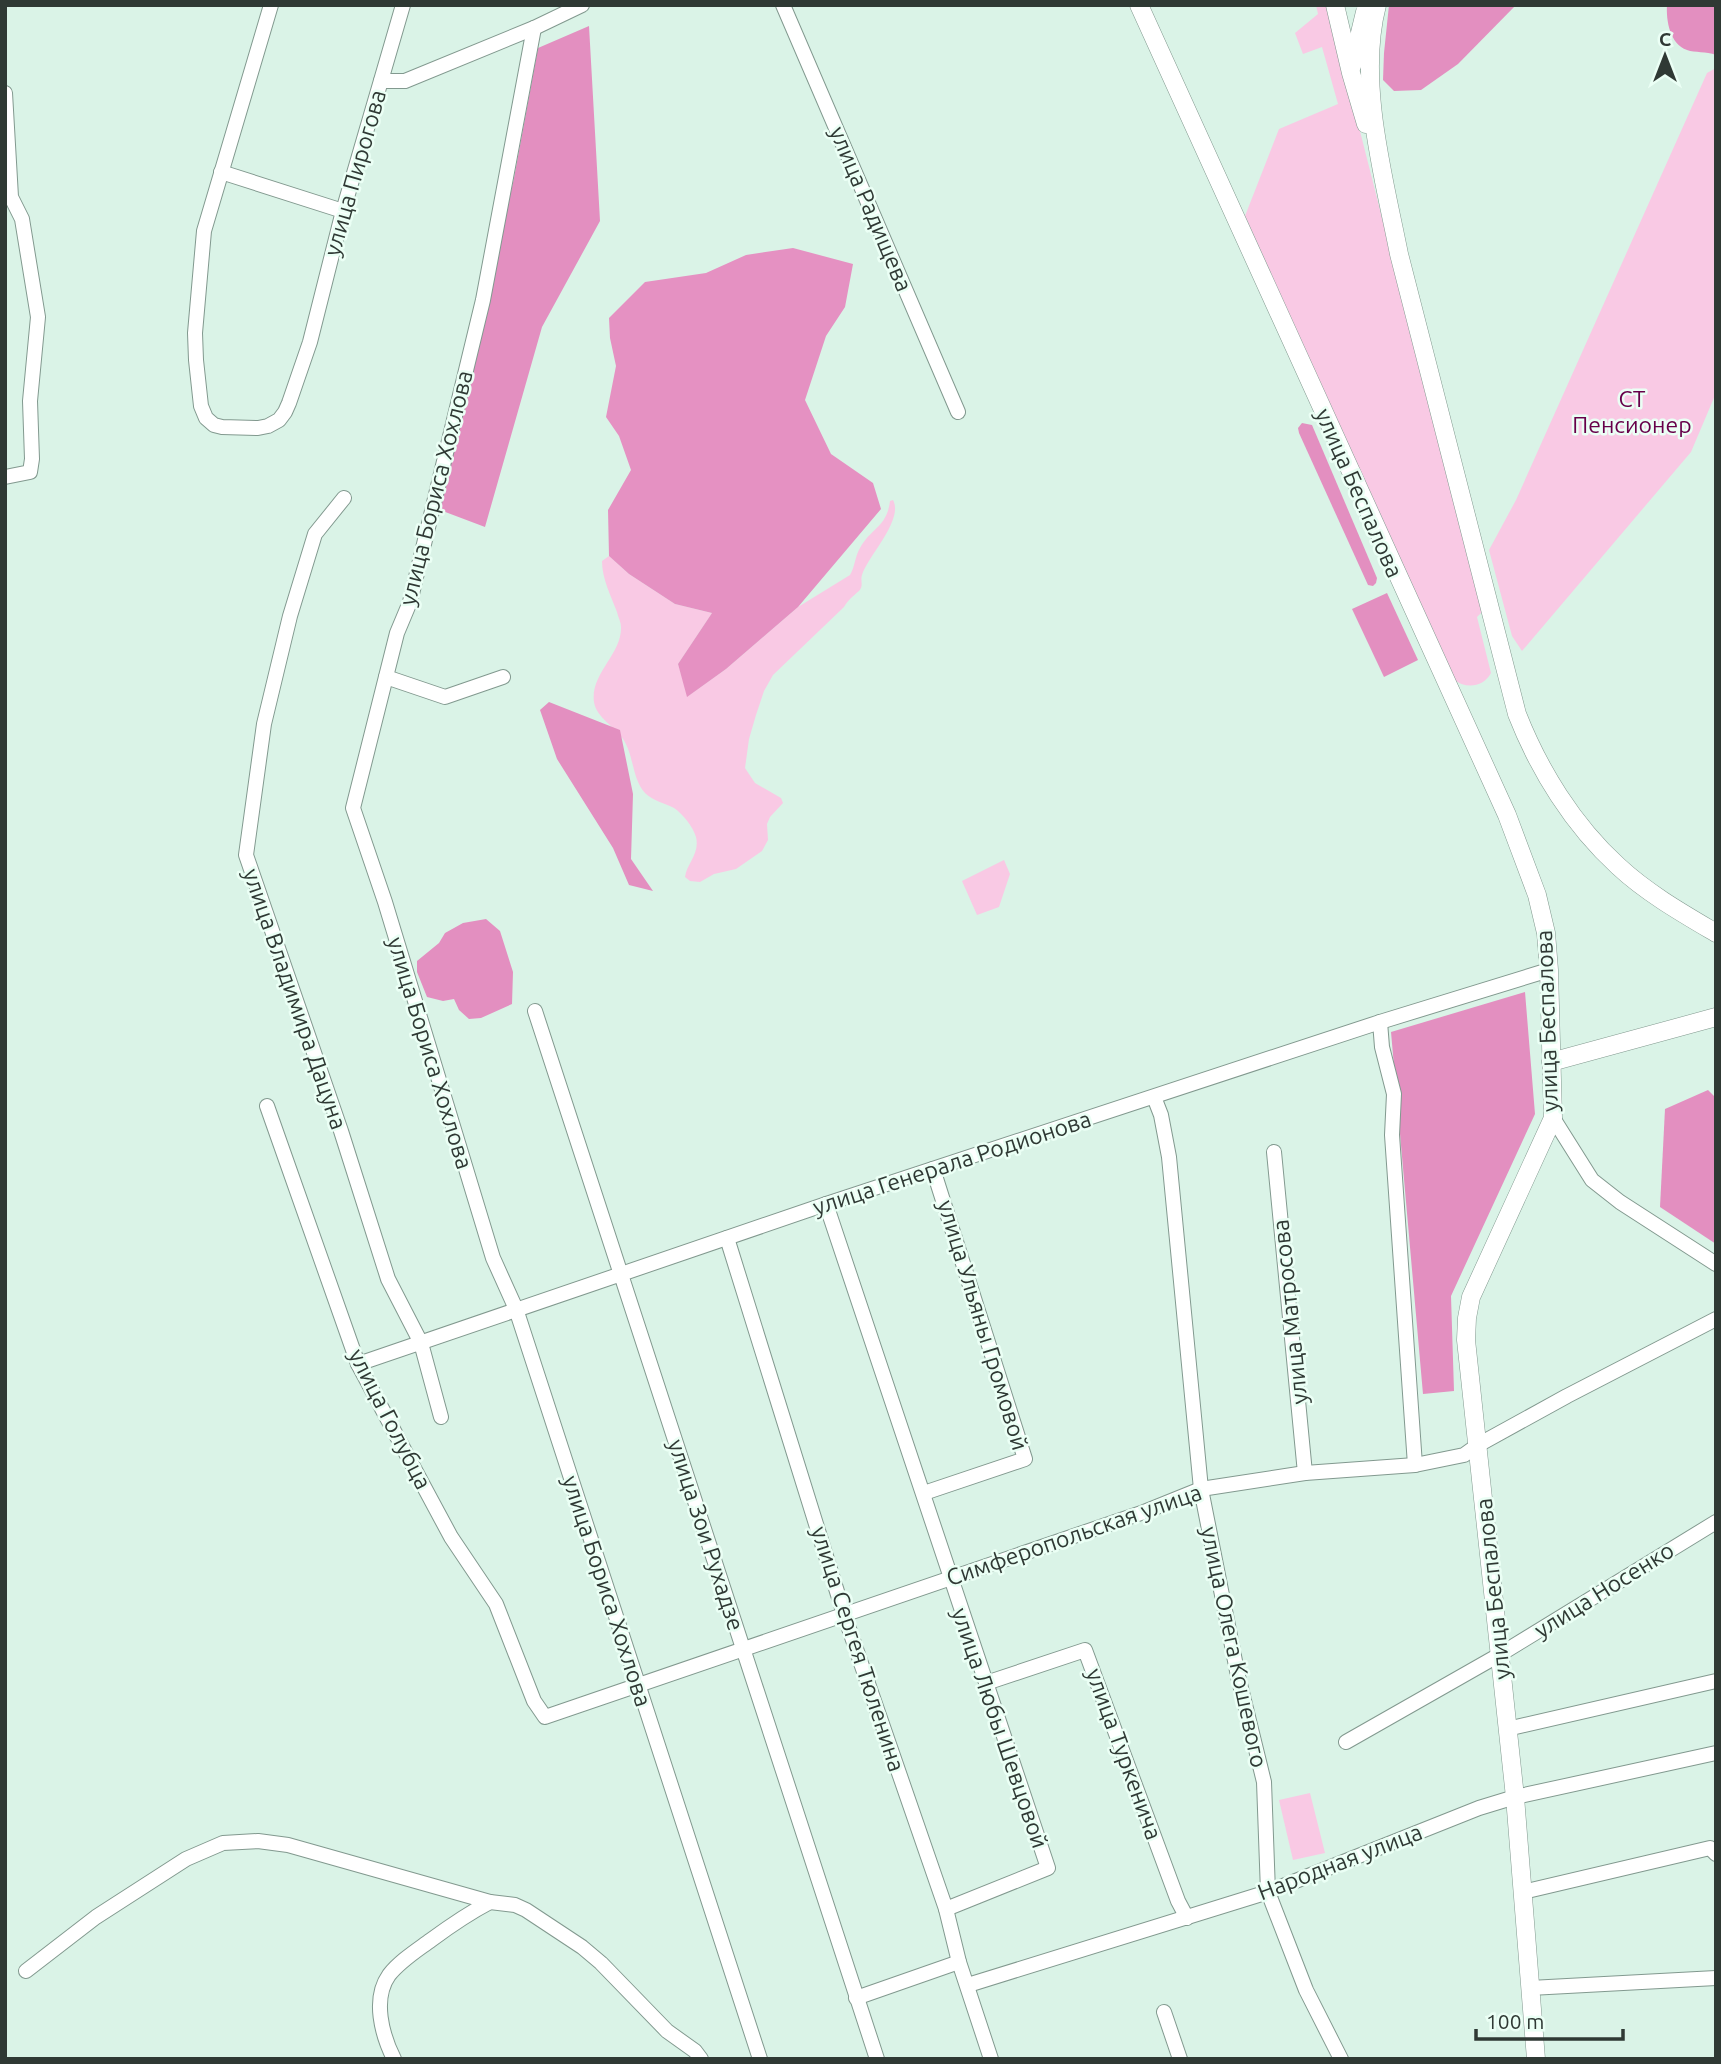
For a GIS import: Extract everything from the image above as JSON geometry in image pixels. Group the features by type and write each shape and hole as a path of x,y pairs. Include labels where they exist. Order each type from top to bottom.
{"main road":[{"name":"улица Беспалова","path":"1139,5 1507,815 1541,910 1546,933 1553,1118 1471,1297 1466,1340 1515,1797 1536,2059"},
{"path":"1335,5 1351,73 1390,210"},
{"path":"1340,5 1375,127 1399,254 1512,699 1523,729 1552,783 1576,821 1594,843 1639,884 1716,933"},
{"path":"1351,73 1367,5"},
{"path":"1375,127 1370,57 1377,5"},
{"path":"1551,1062 1716,1017"}],"street":[{"path":"271,5 221,173 343,211"},
{"name":"улица Пирогова","path":"221,173 204,231 195,333 201,406 206,418 214,425 258,428 279,420 285,412 310,342 343,211 403,5"},
{"path":"382,81 405,81 534,28 582,5"},
{"name":"улица Радищева","path":"783,5 958,412"},
{"name":"улица Бориса Хохлова","path":"534,28 483,300 410,602 397,633 353,808 385,902 493,1258 516,1309 760,2059"},
{"path":"5,93 11,197 22,219 37,317 30,401 30,472 5,477"},
{"name":"улица Владимира Дацуна","path":"344,498 315,534 290,616 264,724 246,856 341,1131 388,1279 421,1343 441,1417"},
{"path":"386,677 445,697 503,677"},
{"name":"улица Генерала Родионова","path":"358,1364 826,1204 1381,1022 1549,970"},
{"name":"улица Зои Рухадзе","path":"535,1011 877,2059"},
{"path":"1381,1022 1382,1047 1394,1094 1392,1135 1415,1465"},
{"name":"улица Олега Кошевого","path":"1154,1097 1169,1157 1201,1489 1238,1676 1264,1782 1268,1892 1306,1990 1340,2059"},
{"name":"улица Голубца","path":"267,1106 358,1364 451,1536 496,1604 534,1701 545,1717"},
{"path":"1553,1118 1592,1180 1620,1202 1716,1265"},
{"path":"1542,1142 1554,1138 1569,1145"},
{"name":"улица Матросова","path":"1274,1152 1305,1473"},
{"name":"улица Ульяны Громовой","path":"924,1493 1025,1460 933,1169"},
{"name":"улица Любы Шевцовой","path":"826,1204 1048,1868 946,1909"},
{"name":"улица Сергея Тюленина","path":"727,1238 844,1614 946,1909 959,1962 991,2059"},
{"name":"Симферопольская улица","path":"545,1717 1144,1512 1201,1489 1305,1473 1415,1465 1464,1455 1478,1445 1716,1319"},
{"name":"улица Носенко","path":"1346,1742 1499,1655 1716,1521"},
{"name":"улица Туркенича","path":"986,1684 1085,1650 1178,1901 1187,1917"},
{"path":"1507,1729 1716,1681"},
{"name":"Народная улица","path":"968,1985 1268,1892 1479,1808 1515,1797 1716,1753"},
{"path":"26,1971 96,1917 186,1859 223,1843 288,1845 490,1902 516,1905 526,1910 582,1947 667,2031 695,2051 701,2059"},
{"path":"1523,1892 1710,1848 1716,1854"},
{"path":"394,2059 381,2023 381,1997 387,1978 402,1961 462,1917 490,1902"},
{"path":"856,1998 959,1962"},
{"path":"1530,1988 1716,1978"},
{"path":"1164,2012 1180,2059"}],"green space":[{"path":"1316,5 1328,5 1482,612 1477,617 1491,673 1479,684 1468,685 1453,679 1245,216 1279,129 1338,104 1322,47 1303,54 1295,33 1318,14"},
{"name":"СТ Пенсионер","path":"1714,69 1716,393 1691,452 1522,651 1512,636 1489,550 1516,500 1707,73"},
{"path":"893,500 895,508 890,528 862,575 860,589 773,675 764,691 749,739 745,768 755,783 781,798 783,803 767,824 768,840 762,851 736,869 714,874 700,882 690,881 685,877 697,843 693,829 677,811 645,793 638,781 627,745 595,707 594,692 597,682 617,646 621,627 605,581 602,561 609,556 629,574 675,604 712,613 678,664 688,696 726,669 798,607 850,575 860,548 882,522 890,501"},
{"path":"1004,860 1010,874 999,907 977,915 962,881"},
{"path":"1310,1793 1325,1853 1293,1860 1279,1800"}],"shaded area":[{"path":"1389,5 1516,5 1458,64 1421,90 1394,91 1383,80"},
{"path":"1667,5 1716,5 1716,55 1687,50 1677,43 1668,25"},
{"path":"589,26 600,221 542,327 485,527 440,510 514,178 538,48"},
{"path":"793,248 853,264 845,307 826,336 805,400 831,454 873,483 881,509 798,607 726,669 687,697 678,664 712,613 675,604 629,574 609,556 608,510 631,470 619,436 606,417 616,366 609,318 645,282 706,273 746,255"},
{"path":"1302,423 1312,425 1377,578 1373,586 1368,585 1299,433 1298,428"},
{"path":"1387,593 1418,660 1384,677 1352,609"},
{"path":"549,702 620,730 633,794 631,859 653,891 629,885 613,848 557,759 540,710"},
{"path":"486,919 500,931 513,972 512,1004 481,1018 469,1019 459,1010 454,999 443,1001 427,997 417,972 417,961 439,943 445,933 463,923"},
{"path":"1525,992 1535,1114 1451,1296 1454,1391 1423,1394 1391,1032"},
{"path":"1708,1090 1716,1098 1716,1244 1660,1207 1665,1109"}]}
